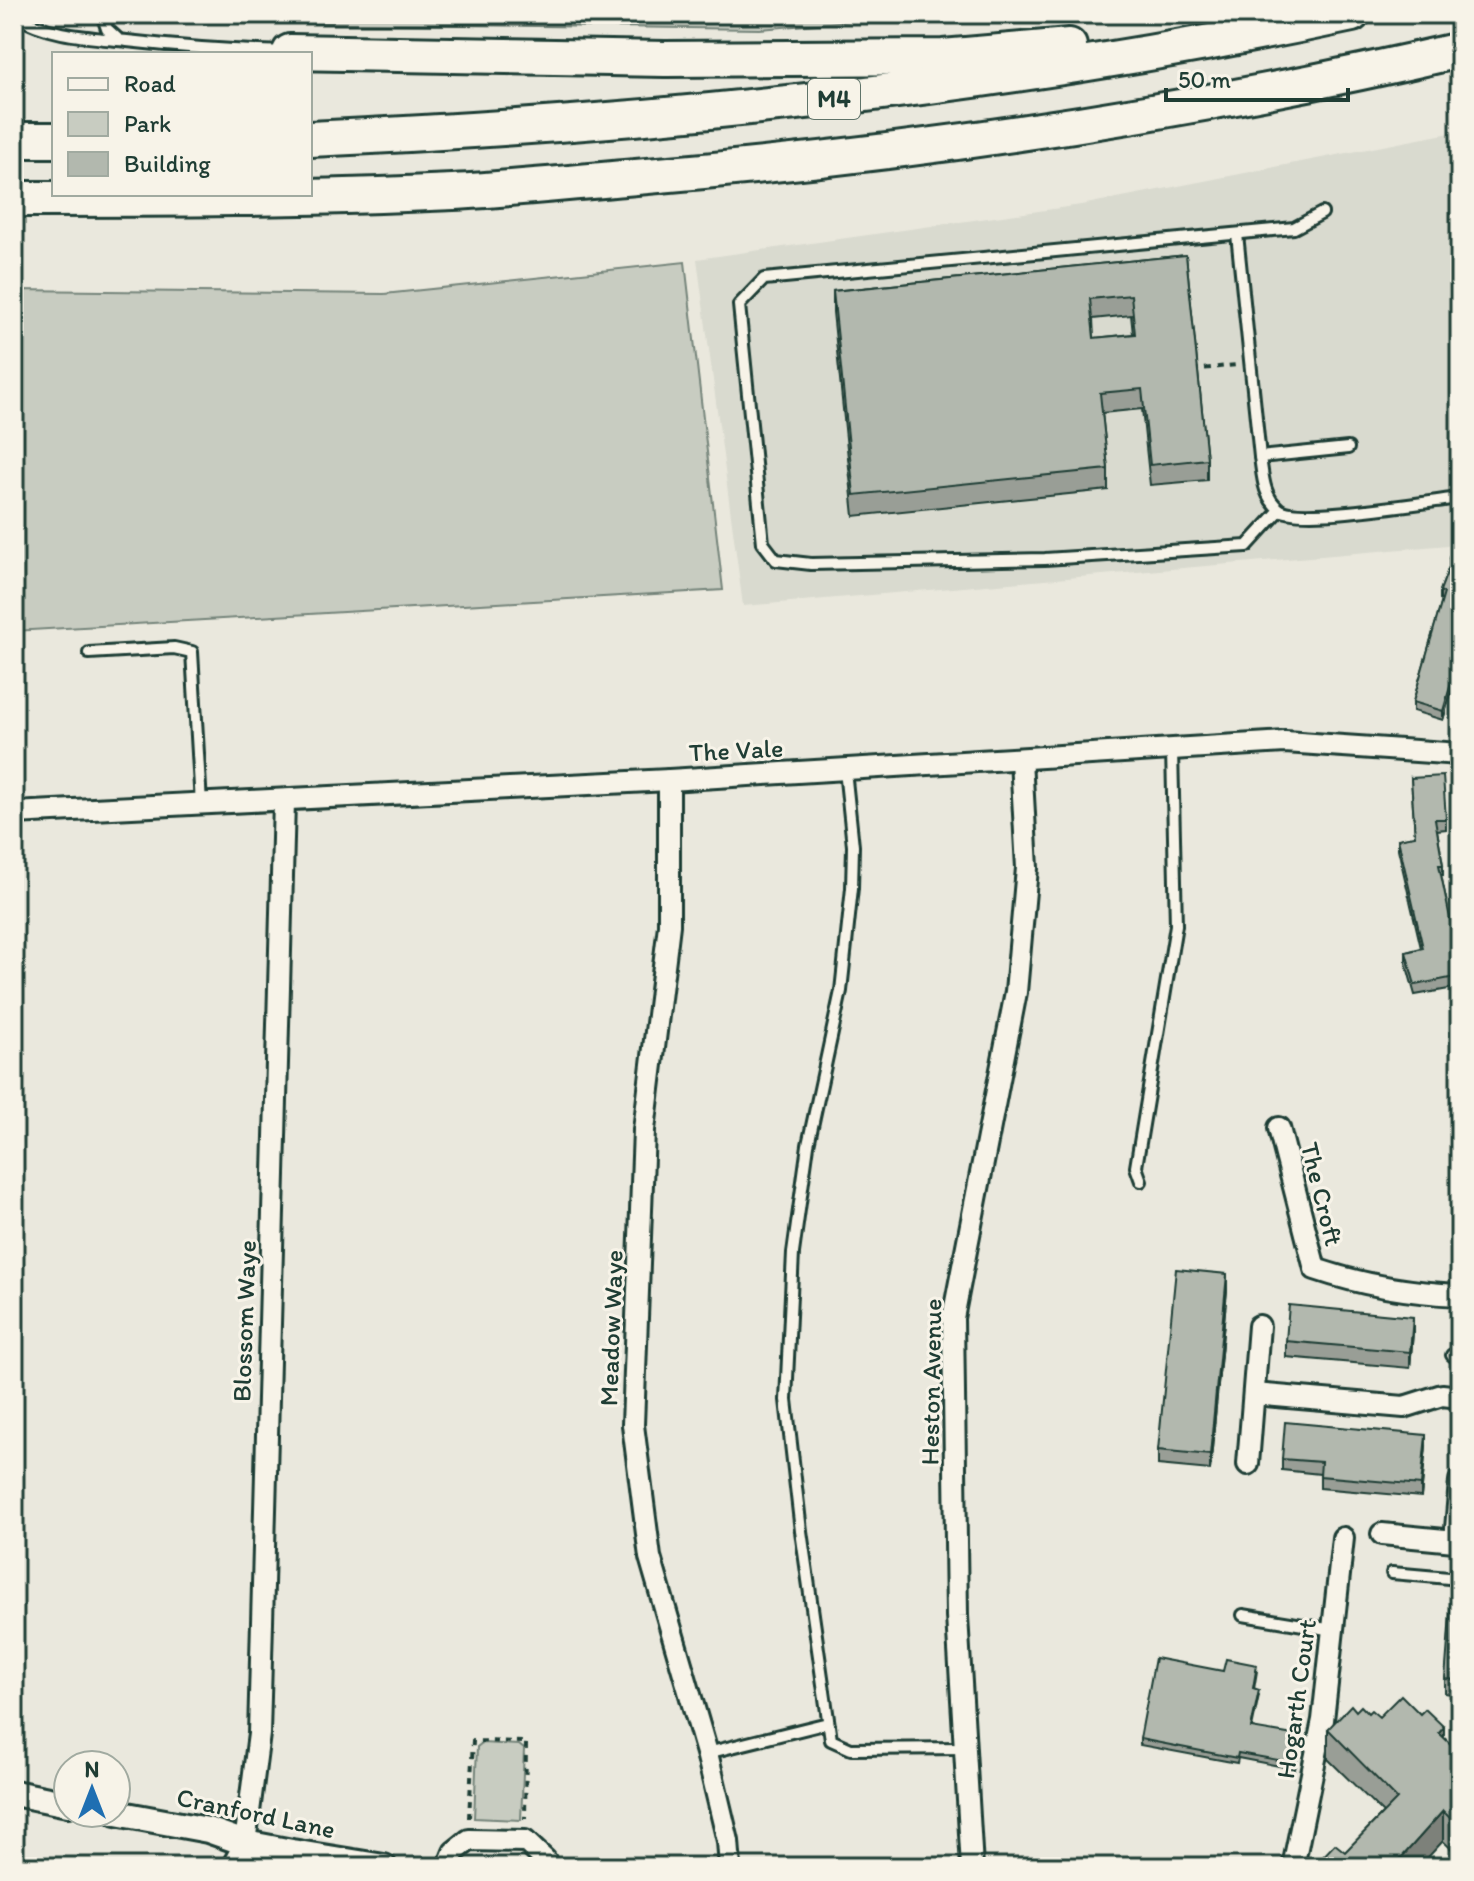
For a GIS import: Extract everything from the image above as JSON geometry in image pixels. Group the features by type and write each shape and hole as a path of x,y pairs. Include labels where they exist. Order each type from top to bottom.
{"highway":[{"name":"M4","path":"312,139 489,131 809,102 1054,70 1352,14"},
{"path":"312,52 665,59 943,57 1293,27"},
{"name":"M4","path":"14,199 209,199 455,192 764,166 1048,129 1284,89 1460,50"},
{"path":"14,140 52,140"}],"street":[{"name":"The Vale","path":"14,813 669,780 1285,742 1460,754"},
{"name":"Heston Avenue","path":"972,1867 957,1616 953,1318 1016,992 1027,868 1021,760"},
{"name":"Meadow Waye","path":"669,780 669,925 644,1130 633,1425 650,1557 707,1753 728,1841 730,1867"},
{"name":"Blossom Waye","path":"245,1843 259,1734 284,801"},
{"name":"The Croft","path":"1279,1128 1315,1269 1350,1281 1426,1294 1460,1295"},
{"path":"1248,1464 1259,1326"},
{"path":"1254,1394 1404,1407 1442,1395 1460,1397"},
{"path":"1382,1534 1455,1541 1460,1481"},
{"name":"Hogarth Court","path":"1293,1867 1323,1720 1343,1538"},
{"path":"14,1793 52,1801"},
{"name":"Cranford Lane","path":"132,1816 208,1830 245,1843 339,1864 384,1867"},
{"path":"448,1867 454,1852 469,1840 525,1841 548,1867"},
{"path":"232,1867 245,1843"}],"lane":[{"path":"102,14 107,29 119,40"},
{"path":"14,15 49,31 209,50 290,52"},
{"path":"1280,510 1247,546 1045,559 811,564 776,560 763,543 739,305 764,279 1294,228 1322,213"},
{"path":"1237,234 1260,457 1266,493 1280,510 1294,515 1328,513 1460,498"},
{"path":"1260,457 1348,448"},
{"path":"89,653 174,648 192,652 201,804"},
{"path":"1141,1181 1136,1167 1176,925 1172,750"},
{"path":"845,770 853,846 852,888 841,991 808,1145 793,1253 786,1400 801,1531 831,1740 851,1749 966,1748"},
{"path":"1392,1573 1460,1579"},
{"path":"1243,1615 1333,1630"},
{"path":"707,1753 828,1723"}],"path":[{"path":"1191,370 1250,363"},
{"path":"469,1840 473,1741 526,1742 525,1841"}],"shaded area":[{"path":"1460,131 1460,544 743,606 697,259 1081,205"}],"green space":[{"path":"159,14 932,14 760,29 174,21"},
{"path":"685,262 723,590 14,631 14,290 384,294"},
{"path":"482,1743 519,1745 524,1749 521,1820 474,1818 477,1747"}],"building":[{"path":"1186,255 1207,459 1150,465 1142,389 1100,393 1108,469 854,495 833,291","holes":["1131,295 1135,334 1094,338 1090,299"]},
{"path":"1458,536 1460,652 1443,711 1413,702 1444,593 1440,591"},
{"path":"1443,776 1446,819 1435,819 1443,865 1439,865 1457,952 1460,952 1460,976 1415,985 1406,952 1423,948 1398,839 1415,836 1411,778"},
{"path":"1460,987 1460,1004 1455,989"},
{"path":"1176,1269 1227,1274 1210,1455 1158,1450"},
{"path":"1289,1305 1413,1317 1410,1352 1286,1341"},
{"path":"1285,1422 1426,1435 1421,1485 1320,1476 1321,1462 1282,1459"},
{"path":"1453,1578 1460,1578 1460,1680 1445,1679"},
{"path":"1155,1658 1223,1671 1226,1659 1257,1665 1253,1688 1259,1690 1251,1728 1300,1736 1295,1763 1238,1753 1237,1758 1140,1739"},
{"path":"1401,1695 1420,1714 1425,1709 1444,1727 1439,1733 1460,1753 1460,1828 1443,1811 1393,1867 1313,1867 1335,1844 1345,1852 1397,1799 1328,1729 1351,1705 1356,1711 1361,1706 1379,1717"}]}
